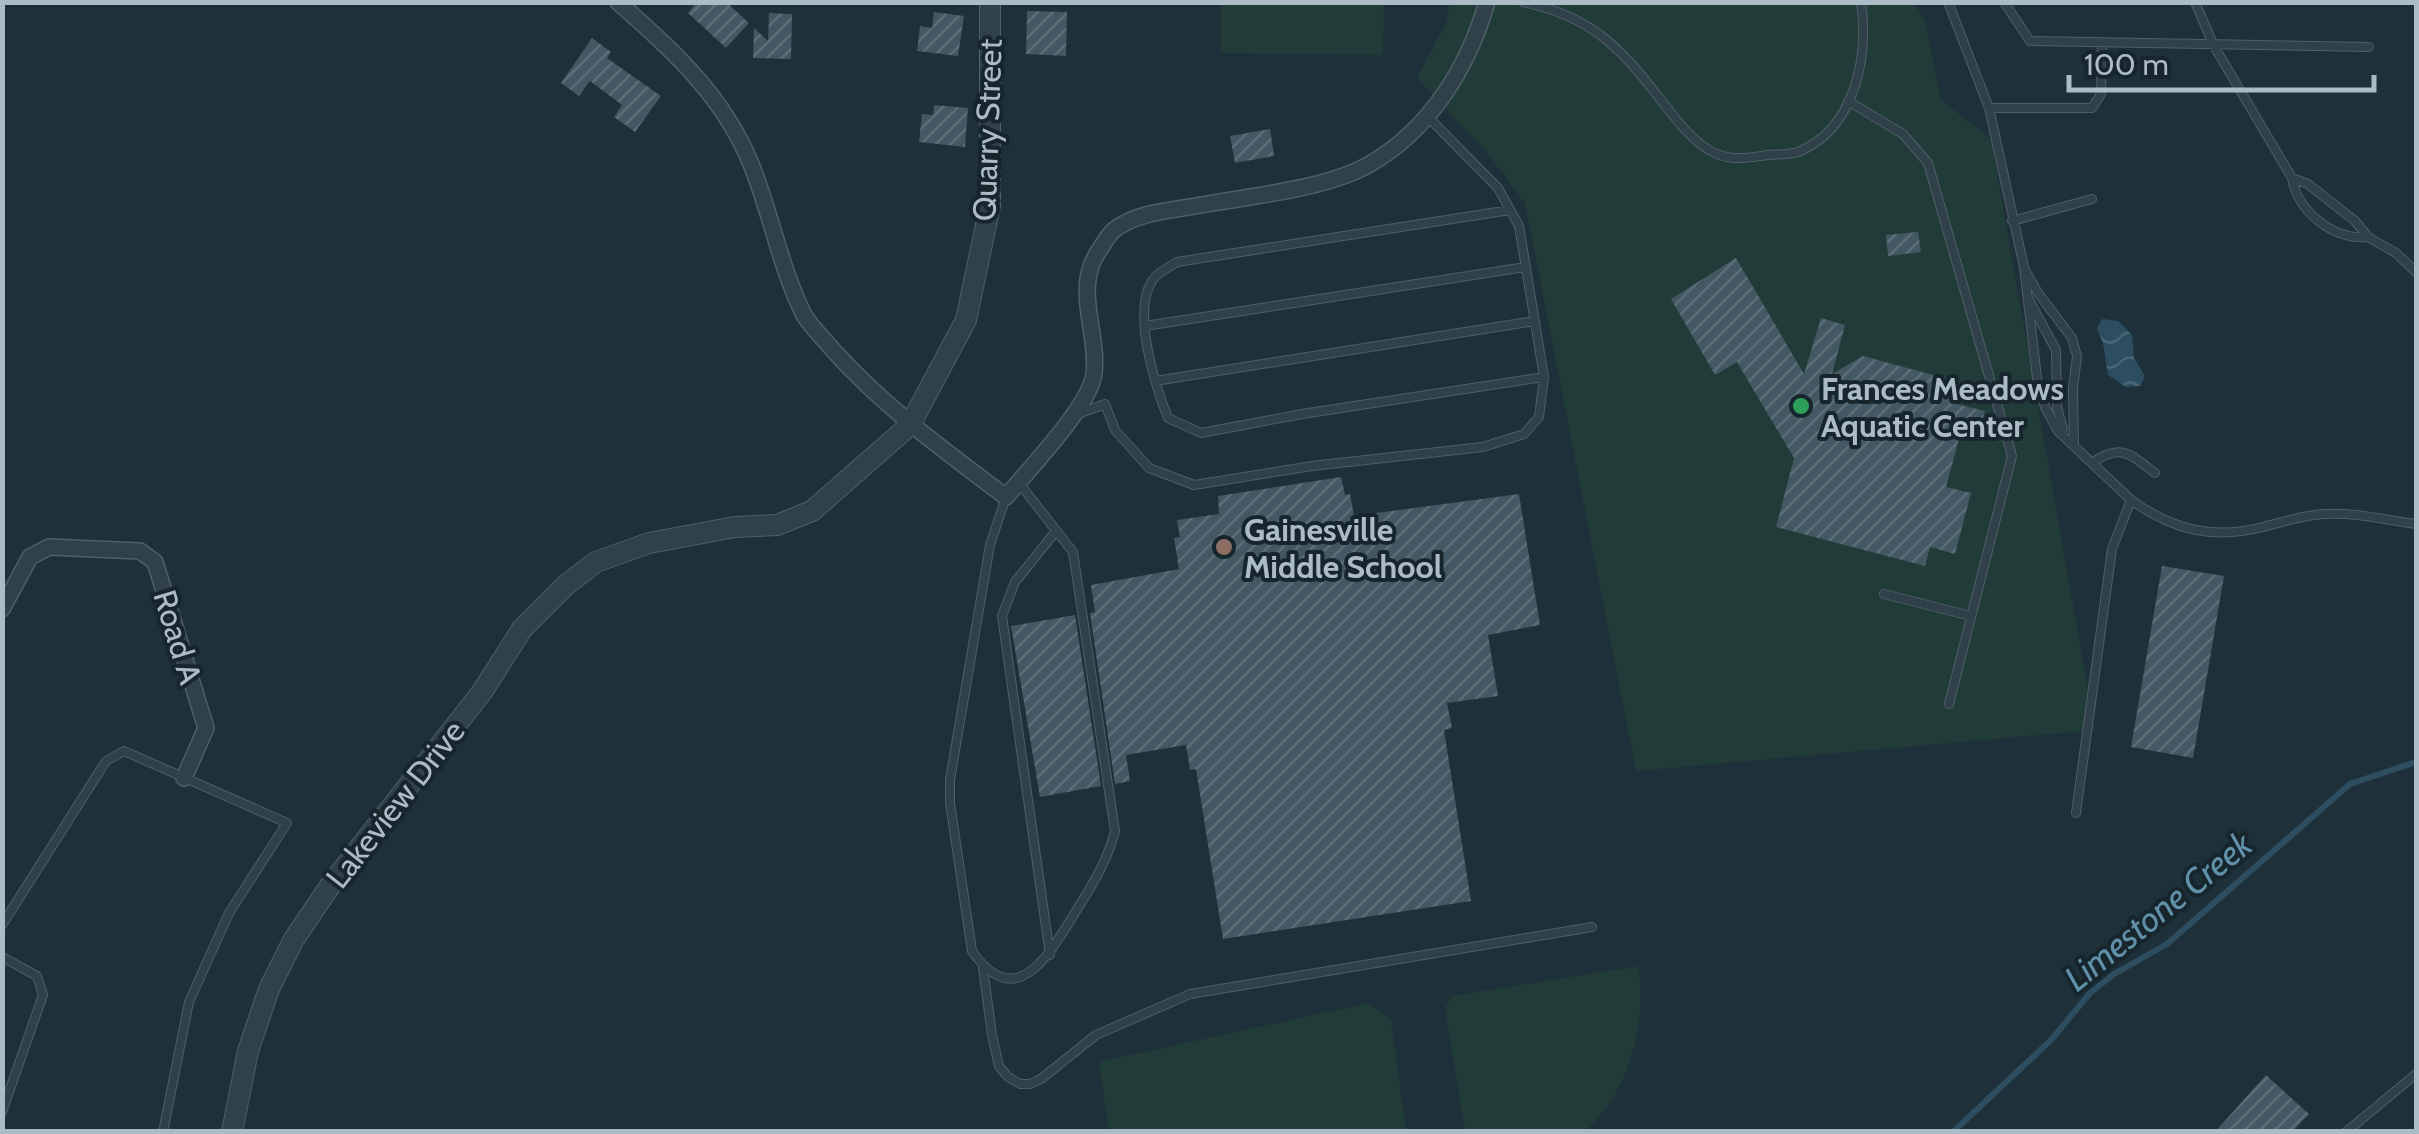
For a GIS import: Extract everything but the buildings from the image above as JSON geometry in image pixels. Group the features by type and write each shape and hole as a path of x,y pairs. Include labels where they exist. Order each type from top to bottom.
{"street":[{"path":"618,2 708,87 752,165 806,318 847,365 910,425 1006,497 1072,417 1094,376 1085,290 1092,260 1114,230 1148,215 1314,184 1369,165 1427,116 1472,51 1487,3"},
{"name":"Quarry Street","path":"649,543 734,526 777,525 812,511 910,425 966,320 990,206 990,2"},
{"name":"Lakeview Drive","path":"232,1132 248,1051 269,989 294,939 332,883 482,692 522,628 596,562 649,543"},
{"name":"Road A","path":"2,609 30,558 49,547 140,551 155,562 206,728 184,778"}],"lane":[{"path":"1487,3 1496,2"},
{"path":"1524,2 1550,8 1602,34 1632,62 1677,121 1707,149 1730,160 1796,152 1830,132 1848,101 1862,64 1862,2"},
{"path":"1948,2 1989,108 2024,266 2038,386 2058,431 2131,500 2170,524 2205,534 2233,533 2323,514 2416,524"},
{"path":"2004,2 2030,41 2369,47"},
{"path":"2195,2 2214,46 2292,178 2295,195 2310,213 2348,239 2368,237"},
{"path":"1989,108 2092,108 2101,94 2102,43"},
{"path":"1848,101 1903,134 1928,163 2012,456 1949,704"},
{"path":"1072,417 1105,404 1114,430 1150,468 1194,485 1496,443 1524,434 1539,417 1544,377 1519,226 1498,188 1427,116"},
{"path":"2292,178 2308,184 2355,221 2368,237 2396,253 2416,272"},
{"path":"2012,220 2092,198"},
{"path":"1510,210 1177,262 1152,280 1143,313 1155,381 1168,418 1201,432 1544,377"},
{"path":"1145,326 1526,266"},
{"path":"2024,266 2038,293 2072,338 2077,356 2074,444"},
{"path":"2025,292 2056,350 2060,426 2074,444"},
{"path":"1155,381 1535,321"},
{"path":"2093,462 2108,452 2118,451 2155,472"},
{"path":"983,968 1013,980 1035,970 1050,955 1108,858 1115,832 1073,552 1018,482"},
{"path":"1006,497 990,544 950,780 950,803 972,951 983,968 992,1036 999,1066 1008,1078 1020,1084 1042,1079 1096,1035 1190,994 1592,927"},
{"path":"2076,813 2112,549 2131,500"},
{"path":"1050,955 1002,616 1015,582 1056,531"},
{"path":"1884,594 1971,616"},
{"path":"2,925 106,761 124,751 287,822 229,913 190,1002 163,1132"},
{"path":"2,957 37,976 42,995 2,1112"},
{"path":"2346,1132 2416,1074"}],"green space":[{"path":"1221,3 1384,3 1383,55 1221,53"},
{"name":"Frances Meadows Aquatic Center","path":"1449,3 1915,3 1926,25 1941,100 1991,139 2095,730 1636,771 1525,203 1486,151 1417,78 1447,20"},
{"path":"1638,966 1640,1011 1632,1055 1614,1096 1585,1132 1465,1131 1445,1008 1452,996"},
{"path":"1368,1003 1391,1019 1406,1131 1109,1131 1099,1062"}],"water":[{"path":"2102,319 2118,321 2132,335 2134,358 2145,376 2140,386 2126,387 2108,375 2097,329"}],"waterway":[{"name":"Limestone Creek","path":"1953,1132 2051,1040 2090,993 2114,974 2167,944 2350,784 2416,762"}],"place":[{"name":"Frances Meadows Aquatic Center","path":"1801,406"},
{"name":"Gainesville Middle School","path":"1224,547"}]}
